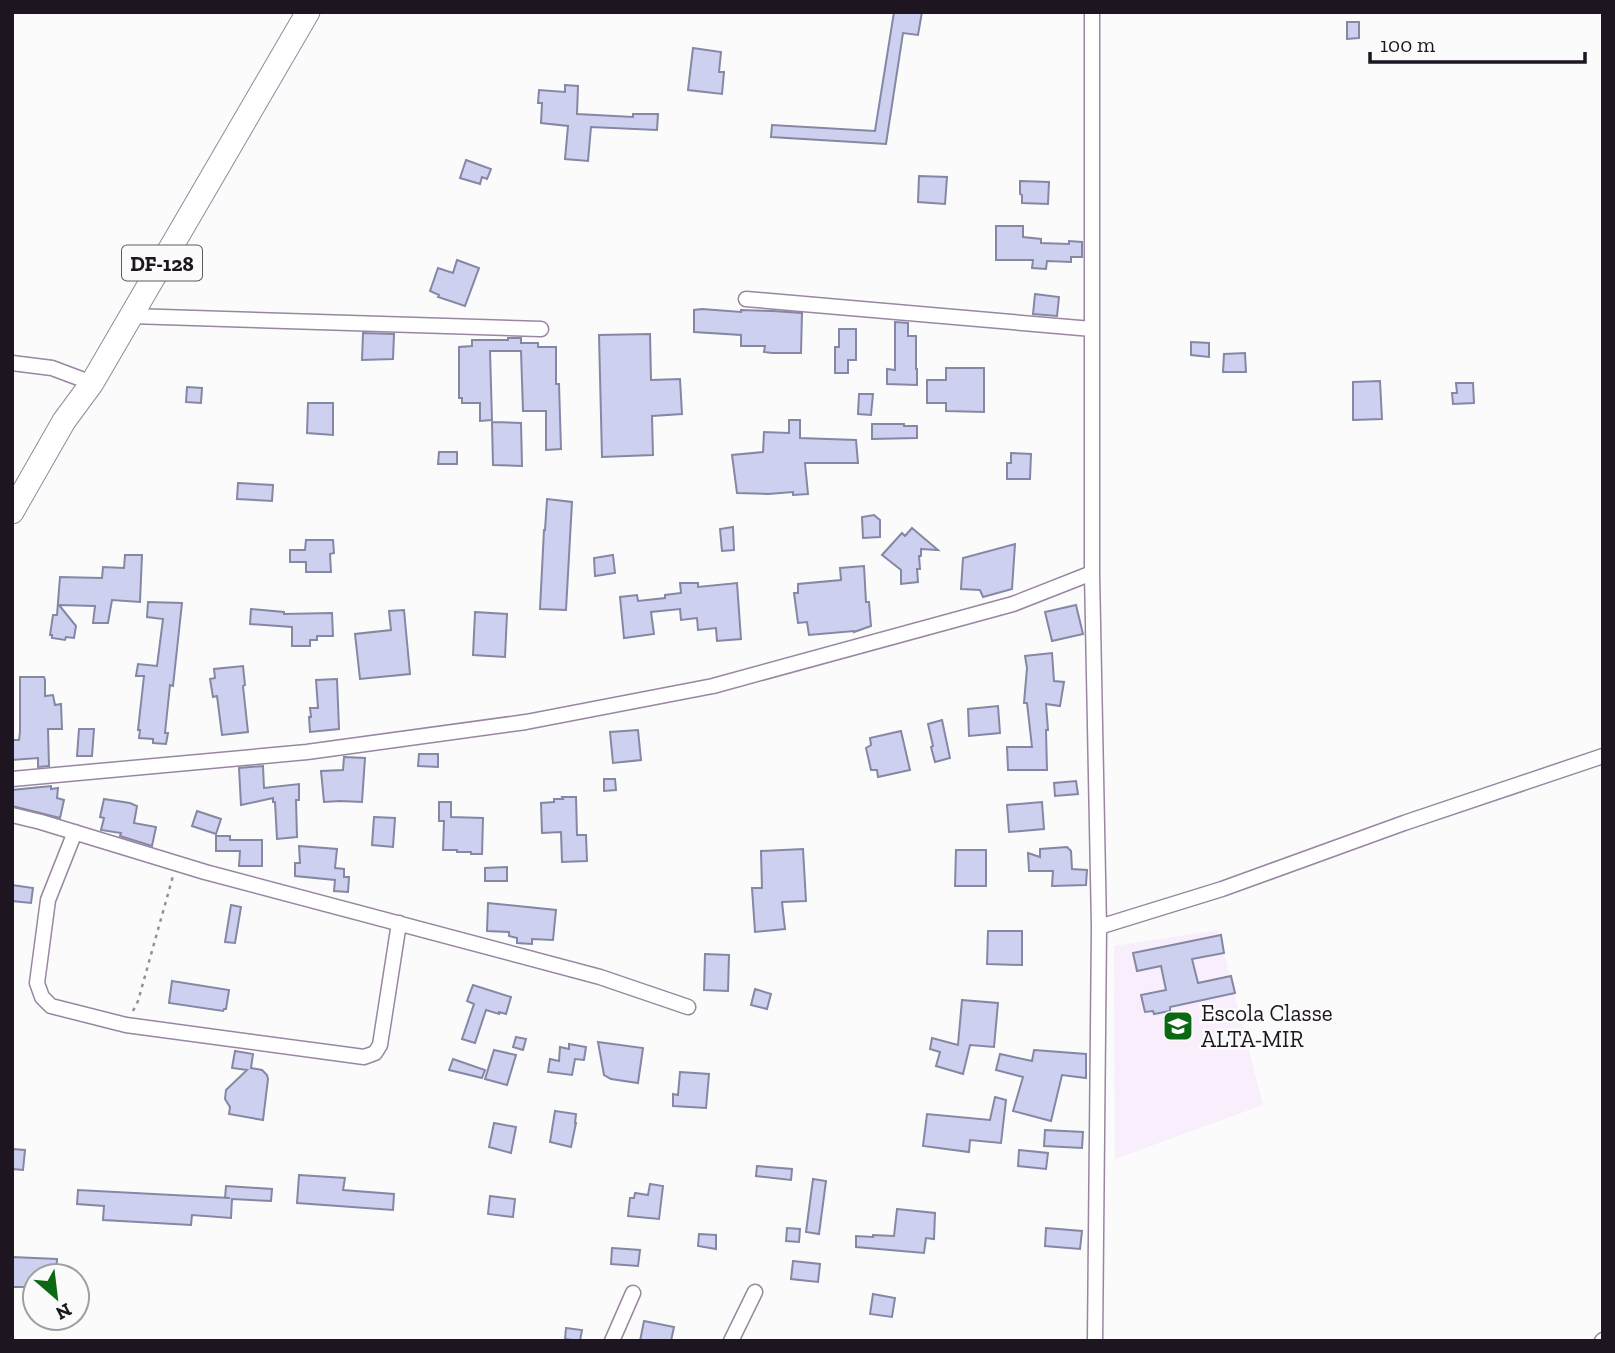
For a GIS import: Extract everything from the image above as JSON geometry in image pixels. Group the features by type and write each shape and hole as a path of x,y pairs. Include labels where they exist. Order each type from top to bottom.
{"main road":[{"name":"DF-128","path":"12,512 64,421 92,383 308,12"}],"street":[{"path":"1092,12 1092,573 1099,927 1095,1341"},
{"path":"746,299 1092,329"},
{"path":"131,316 541,329"},
{"path":"12,363 51,368 92,383"},
{"path":"12,779 307,751 526,722 713,686 1013,604 1092,573"},
{"path":"1099,927 1222,889 1404,823 1603,757"},
{"path":"12,815 177,863 600,976 688,1007"},
{"path":"75,832 48,900 37,983 42,997 51,1006 126,1025 364,1057 375,1053 380,1045 398,923"},
{"path":"731,1341 755,1292"},
{"path":"612,1341 633,1293"}],"path":[{"path":"126,1025 138,1001 177,863"}],"shaded area":[{"name":"Escola Classe ALTA-MIR","path":"1218,930 1263,1105 1115,1159 1114,946"}],"building":[{"path":"894,12 922,12 918,35 903,33 886,144 771,137 772,125 875,131"},
{"path":"1347,22 1359,22 1359,38 1347,39"},
{"path":"693,48 721,52 719,72 724,72 722,94 688,90"},
{"path":"565,85 578,86 577,114 633,117 633,114 658,114 657,130 591,127 588,161 565,159 568,126 541,123 542,103 538,103 539,90 565,92"},
{"path":"466,160 491,169 487,179 482,177 480,184 460,178"},
{"path":"919,176 947,177 945,204 918,202"},
{"path":"1020,181 1049,182 1048,204 1022,203"},
{"path":"996,226 1023,226 1023,237 1041,239 1041,243 1082,242 1082,257 1071,257 1071,262 1047,261 1046,269 1032,268 1033,260 996,260"},
{"path":"457,260 479,268 465,306 438,297 439,295 430,291 438,268 453,273"},
{"path":"1035,294 1059,297 1057,316 1033,314"},
{"path":"694,310 802,313 801,353 764,352 765,346 741,346 741,335 694,332"},
{"path":"895,322 908,323 908,336 916,336 917,385 887,384 887,369 895,370"},
{"path":"839,329 856,329 856,360 848,360 848,373 835,373 835,347 839,347"},
{"path":"363,333 394,334 393,359 362,360"},
{"path":"650,334 651,380 680,379 682,414 652,416 653,455 602,457 599,335"},
{"path":"521,338 521,343 538,343 538,347 556,347 561,449 546,450 546,411 523,411 521,351 490,351 492,420 480,421 480,403 462,403 462,398 459,398 459,347 472,346 472,340"},
{"path":"1191,342 1209,343 1209,357 1191,355"},
{"path":"1245,353 1246,372 1223,372 1224,354"},
{"path":"946,368 984,368 984,412 946,411 946,403 927,403 927,380 946,380"},
{"path":"1380,381 1382,419 1353,420 1353,382"},
{"path":"1456,383 1473,383 1474,403 1453,404 1452,393 1457,393"},
{"path":"187,387 202,388 201,403 186,402"},
{"path":"859,394 873,394 871,415 858,414"},
{"path":"308,403 333,403 333,435 307,433"},
{"path":"789,420 800,420 800,438 856,440 858,463 805,463 808,494 737,493 732,455 763,452 764,432 789,433"},
{"path":"492,422 521,423 522,466 493,465"},
{"path":"872,424 917,426 917,438 872,439"},
{"path":"439,452 457,452 457,464 438,464"},
{"path":"1011,453 1031,454 1030,479 1007,479 1007,463 1011,463"},
{"path":"238,483 273,485 272,501 237,499"},
{"path":"547,499 572,502 566,610 540,609"},
{"path":"874,515 880,520 880,537 863,538 862,517"},
{"path":"733,527 734,550 722,551 720,529"},
{"path":"912,528 938,550 921,549 920,569 917,569 918,582 901,584 901,570 882,555 902,533 905,536"},
{"path":"306,540 333,540 334,553 330,554 331,572 306,572 306,562 290,562 290,550 305,550"},
{"path":"1015,544 1012,589 983,597 980,590 961,589 963,558"},
{"path":"125,555 142,555 140,602 112,600 108,623 93,623 95,606 59,605 76,626 74,638 52,638 50,635 53,615 57,615 60,577 102,578 103,567 124,568"},
{"path":"613,555 615,573 595,576 594,558"},
{"path":"864,566 866,602 869,602 871,626 854,632 809,635 807,622 798,623 794,593 798,593 798,584 841,580 840,568"},
{"path":"680,583 698,583 698,587 737,583 741,639 717,641 716,628 698,630 697,618 681,620 680,609 651,612 654,634 624,638 620,597 637,595 638,601 665,598 665,595 681,593"},
{"path":"148,602 182,603 173,686 170,685 166,744 139,738 144,676 136,676 138,664 157,666 163,619 147,617"},
{"path":"1076,605 1083,634 1052,641 1045,612"},
{"path":"251,609 284,614 332,613 333,636 317,636 317,640 310,640 310,646 292,646 292,627 250,624"},
{"path":"404,610 410,674 360,679 355,634 391,630 389,611"},
{"path":"475,612 507,614 505,657 473,655"},
{"path":"1052,653 1054,681 1064,682 1060,706 1046,704 1047,770 1008,770 1007,747 1032,747 1027,703 1024,703 1027,668 1025,656"},
{"path":"243,666 248,732 222,735 217,696 213,697 210,679 215,678 214,669"},
{"path":"20,677 44,677 45,696 53,695 55,705 61,704 62,729 48,729 49,766 38,767 38,758 12,760 12,740 19,740 20,732"},
{"path":"337,679 339,729 310,732 310,708 318,708 316,680"},
{"path":"998,706 1000,733 969,736 968,709"},
{"path":"942,720 950,758 935,762 928,724"},
{"path":"79,729 94,729 92,756 77,756"},
{"path":"638,730 641,760 613,763 610,732"},
{"path":"901,731 910,770 878,777 877,770 871,770 866,748 871,745 870,738"},
{"path":"419,754 438,754 438,767 418,766"},
{"path":"344,757 365,758 362,802 324,802 321,771 343,770"},
{"path":"263,766 264,788 299,784 299,800 296,800 297,837 277,839 273,798 241,805 239,768"},
{"path":"604,779 615,779 616,790 604,791"},
{"path":"1076,781 1078,794 1055,796 1054,783"},
{"path":"51,786 51,789 58,788 57,798 64,800 60,818 12,806 12,790"},
{"path":"562,797 576,797 577,835 586,835 587,861 562,862 561,832 542,833 541,803 554,802 554,799 563,799"},
{"path":"104,799 137,806 134,823 156,827 152,846 120,836 121,833 101,830 104,818 100,817"},
{"path":"439,802 451,802 451,817 483,818 482,854 443,850 444,821 439,821"},
{"path":"1042,802 1044,829 1009,832 1007,805"},
{"path":"197,811 221,819 216,834 192,826"},
{"path":"374,817 395,818 393,847 372,845"},
{"path":"216,836 230,836 230,840 262,840 262,866 239,866 240,851 216,851"},
{"path":"299,846 337,849 335,868 344,869 344,877 349,877 348,892 334,891 335,880 295,876 295,863 300,863"},
{"path":"1067,847 1071,851 1072,869 1087,870 1086,885 1052,886 1053,871 1029,871 1028,853 1040,857 1040,849"},
{"path":"803,849 806,901 782,902 785,929 755,932 752,888 762,888 761,851"},
{"path":"956,850 986,850 986,886 955,886"},
{"path":"507,867 507,881 485,881 485,868"},
{"path":"12,885 33,888 31,903 12,901"},
{"path":"488,903 556,910 553,940 532,939 532,944 517,943 517,938 509,936 509,932 487,931"},
{"path":"231,905 241,907 235,943 225,942"},
{"path":"988,931 1022,931 1022,965 987,964"},
{"path":"1221,935 1224,953 1192,959 1198,983 1231,976 1235,993 1170,1007 1170,1011 1154,1014 1153,1011 1145,1012 1141,995 1166,990 1161,966 1137,971 1133,953"},
{"path":"705,954 729,955 728,991 704,990"},
{"path":"172,981 229,990 226,1009 223,1011 169,1003"},
{"path":"473,985 511,997 506,1014 486,1010 475,1043 462,1039 474,1004 467,1001"},
{"path":"755,989 771,994 767,1009 751,1005"},
{"path":"962,1000 998,1003 994,1047 970,1045 963,1074 936,1066 940,1052 930,1049 932,1038 958,1045"},
{"path":"516,1037 526,1039 523,1050 513,1047"},
{"path":"598,1042 643,1048 638,1083 611,1079 604,1075"},
{"path":"569,1044 586,1047 584,1060 575,1059 572,1075 548,1072 550,1059 559,1061 560,1047 569,1049"},
{"path":"494,1050 516,1055 507,1085 485,1079"},
{"path":"1034,1050 1086,1054 1086,1078 1062,1075 1051,1121 1013,1111 1023,1077 996,1070 1000,1054 1032,1061"},
{"path":"235,1051 253,1054 251,1068 262,1070 267,1075 263,1120 229,1114 230,1107 225,1099 226,1090 247,1070 232,1068"},
{"path":"453,1059 485,1070 482,1078 449,1070"},
{"path":"680,1072 709,1074 706,1108 673,1106 673,1094 678,1095"},
{"path":"995,1097 1006,1100 1001,1143 970,1140 969,1152 923,1146 927,1114 990,1120"},
{"path":"555,1111 576,1114 571,1147 550,1142"},
{"path":"494,1123 516,1127 511,1153 489,1147"},
{"path":"1045,1130 1083,1132 1082,1148 1044,1146"},
{"path":"12,1149 25,1150 23,1170 12,1169"},
{"path":"1019,1150 1048,1153 1046,1169 1018,1166"},
{"path":"757,1166 792,1169 791,1180 756,1176"},
{"path":"299,1175 345,1178 343,1190 394,1194 393,1210 297,1203"},
{"path":"813,1179 826,1181 819,1234 806,1232"},
{"path":"650,1184 663,1186 659,1219 628,1216 630,1198 634,1198 635,1193 648,1195"},
{"path":"226,1186 272,1189 271,1201 232,1199 231,1218 192,1215 191,1225 103,1220 104,1206 77,1204 78,1190 225,1198"},
{"path":"490,1196 515,1199 513,1217 488,1214"},
{"path":"897,1209 935,1213 934,1239 926,1238 924,1253 856,1247 856,1236 894,1236"},
{"path":"787,1228 800,1229 799,1242 786,1241"},
{"path":"1046,1228 1082,1231 1080,1249 1045,1246"},
{"path":"699,1234 716,1235 716,1249 698,1246"},
{"path":"612,1248 640,1250 638,1266 611,1264"},
{"path":"12,1257 57,1259 57,1262 21,1262 21,1287 12,1287"},
{"path":"793,1261 820,1264 818,1282 791,1279"},
{"path":"873,1294 895,1298 892,1317 870,1314"},
{"path":"644,1321 674,1327 671,1341 640,1341"},
{"path":"566,1328 582,1330 580,1341 565,1339"}],"place":[{"name":"Escola Classe ALTA-MIR","path":"1178,1026"}]}
